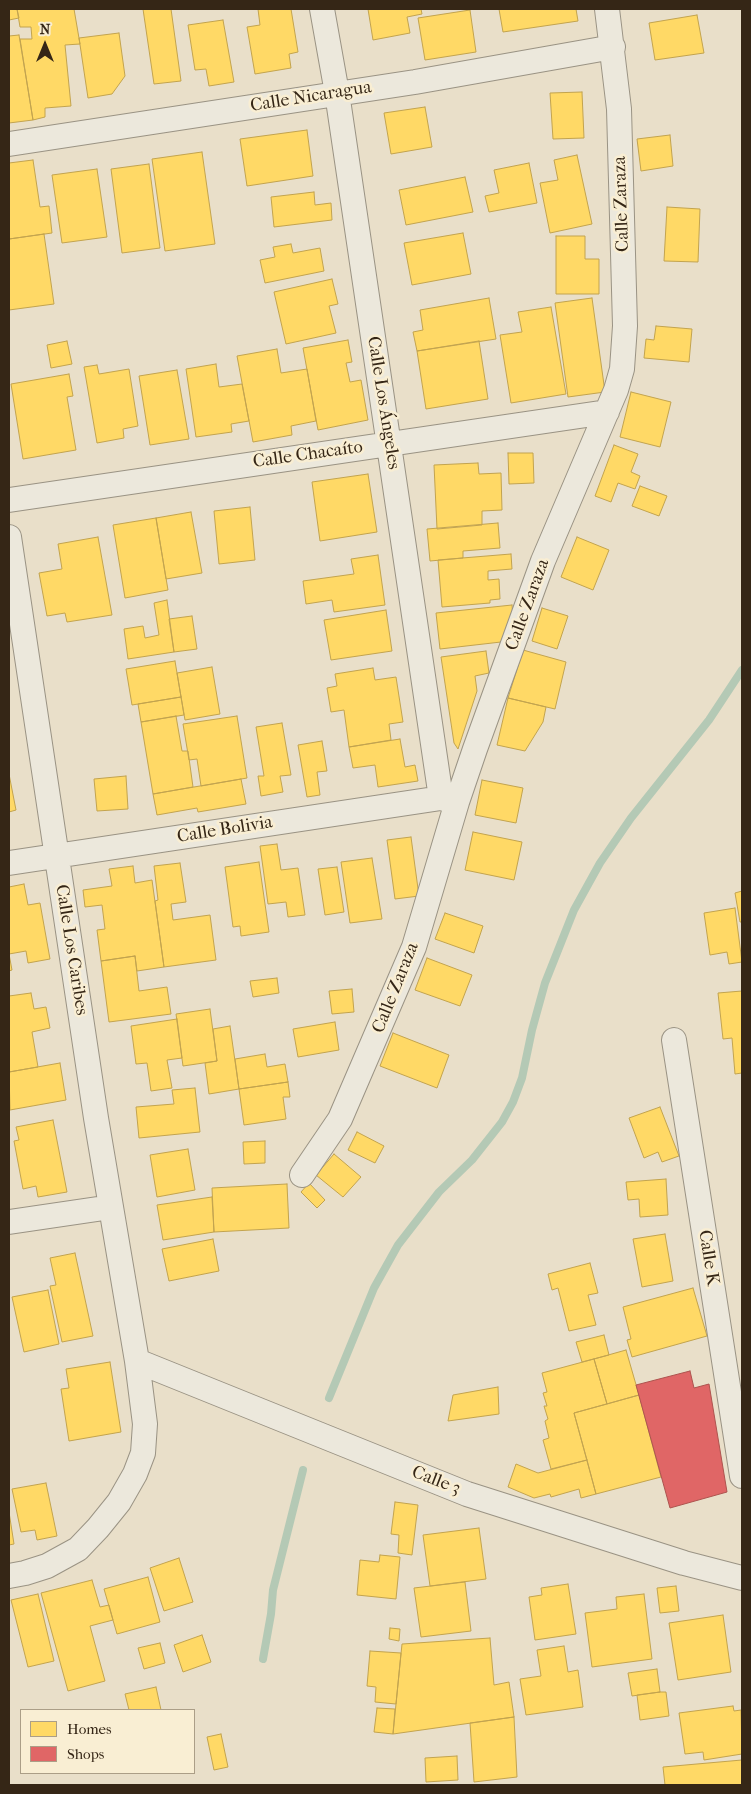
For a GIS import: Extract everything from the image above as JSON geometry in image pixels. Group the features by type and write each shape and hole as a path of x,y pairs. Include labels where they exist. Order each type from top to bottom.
{"street":[{"name":"Calle Los Ángeles","path":"322,9 337,93 389,443 449,800"},
{"name":"Calle Zaraza","path":"302,1176 340,1119 414,947 449,800 543,562 616,390 622,369 626,326 619,109 607,9"},
{"name":"Calle Nicaragua","path":"9,144 415,82 613,47"},
{"name":"Calle Chacaíto","path":"9,500 607,412"},
{"name":"Calle Los Caribes","path":"9,537 56,856 137,1361 145,1424 143,1453 135,1474 119,1502 98,1528 78,1549 47,1566 9,1576"},
{"name":"Calle Bolivia","path":"9,863 449,800"},
{"name":"Calle K","path":"674,1040 742,1476"},
{"path":"9,1222 111,1207"},
{"name":"Calle 3","path":"137,1361 467,1494 666,1557 742,1578"}],"building: Homes":[{"path":"9,9 17,9 19,18 9,20"},
{"path":"17,9 74,9 80,44 65,45 71,106 45,108 45,117 33,120 20,39 32,39 31,27 20,27"},
{"path":"143,9 171,9 181,81 154,84"},
{"path":"258,9 291,9 298,52 289,54 291,68 255,74 247,27 260,25"},
{"path":"368,9 421,9 422,14 407,17 410,33 373,40"},
{"path":"499,9 576,9 578,21 503,32"},
{"path":"470,10 476,52 425,60 418,18"},
{"path":"697,15 704,53 655,60 649,23"},
{"path":"223,20 234,82 209,86 206,69 195,70 188,25"},
{"path":"119,33 125,76 112,94 88,98 79,38"},
{"path":"19,35 33,120 9,123 9,36"},
{"path":"582,92 584,138 553,139 550,93"},
{"path":"425,107 432,147 391,154 384,113"},
{"path":"307,130 313,176 247,186 240,139"},
{"path":"670,135 673,166 641,171 637,139"},
{"path":"202,152 215,244 165,251 152,159"},
{"path":"577,155 592,224 550,233 540,183 558,180 554,160"},
{"path":"33,160 40,207 49,206 52,233 9,239 9,163"},
{"path":"529,163 537,203 489,212 485,196 499,193 494,170"},
{"path":"149,164 160,248 122,253 111,169"},
{"path":"97,169 107,237 62,243 52,175"},
{"path":"465,177 473,212 406,225 399,190"},
{"path":"314,192 315,205 331,203 332,220 274,227 271,197"},
{"path":"667,207 700,209 698,262 664,261"},
{"path":"463,233 471,274 412,285 404,243"},
{"path":"44,234 54,304 9,310 9,239"},
{"path":"556,236 585,236 585,259 599,259 599,294 556,294"},
{"path":"291,244 293,253 320,248 324,271 265,283 260,260 275,257 273,247"},
{"path":"332,279 338,304 329,306 336,333 286,344 274,292"},
{"path":"489,298 496,339 417,351 413,332 423,330 420,310"},
{"path":"592,298 605,392 568,397 555,303"},
{"path":"551,307 566,394 511,403 500,335 522,332 518,312"},
{"path":"656,326 692,329 689,362 644,358 646,339 654,340"},
{"path":"348,340 352,362 346,363 350,382 361,380 368,420 318,430 303,348"},
{"path":"67,341 72,364 51,368 47,345"},
{"path":"479,341 488,399 426,409 417,351"},
{"path":"277,349 281,373 307,369 316,421 291,426 292,435 253,442 237,356"},
{"path":"216,364 219,387 242,384 249,421 231,424 232,432 196,437 186,369"},
{"path":"97,365 99,374 129,369 138,426 123,429 124,438 97,443 84,367"},
{"path":"177,370 189,439 150,445 139,376"},
{"path":"69,374 73,396 67,397 76,450 23,459 11,384"},
{"path":"631,392 671,402 660,447 620,437"},
{"path":"614,445 638,454 631,472 640,476 635,489 618,483 611,502 595,496"},
{"path":"508,453 533,453 534,483 509,484"},
{"path":"478,463 479,474 501,473 502,510 482,511 482,525 437,529 434,465"},
{"path":"368,474 377,532 320,541 312,482"},
{"path":"640,486 667,496 659,516 632,506"},
{"path":"250,507 255,560 219,564 214,511"},
{"path":"191,512 202,573 166,579 156,518"},
{"path":"156,518 168,590 125,598 113,525"},
{"path":"498,523 500,548 463,551 463,558 430,561 427,529"},
{"path":"98,537 112,615 67,622 65,613 47,616 39,573 62,569 58,544"},
{"path":"577,537 609,550 593,590 561,577"},
{"path":"511,554 512,569 488,571 488,580 499,579 500,599 490,600 490,603 442,607 438,560"},
{"path":"378,555 385,605 334,612 332,600 306,604 303,581 354,574 351,559"},
{"path":"167,600 174,652 128,659 124,629 143,626 145,638 159,635 154,603"},
{"path":"512,605 513,617 501,642 440,649 436,613"},
{"path":"542,608 568,616 557,649 532,641"},
{"path":"386,610 392,651 331,660 324,620"},
{"path":"192,616 197,649 174,652 169,619"},
{"path":"523,650 566,662 555,709 508,698"},
{"path":"486,651 489,673 475,676 477,691 458,749 454,743 441,657"},
{"path":"175,661 181,697 132,705 126,669"},
{"path":"212,667 220,714 185,720 177,673"},
{"path":"373,668 375,680 396,677 403,722 389,724 391,740 349,747 344,710 331,712 327,688 337,686 335,674"},
{"path":"181,697 184,715 141,722 138,704"},
{"path":"508,698 546,707 543,722 525,751 497,745"},
{"path":"176,716 182,751 188,751 193,787 153,794 141,722"},
{"path":"237,716 247,778 201,786 197,759 189,760 183,724"},
{"path":"282,723 291,775 280,776 283,792 261,796 258,776 264,776 256,727"},
{"path":"400,739 405,767 415,765 418,781 378,787 375,765 353,768 349,747"},
{"path":"322,741 327,771 317,772 320,795 307,797 298,745"},
{"path":"9,774 16,810 9,812"},
{"path":"126,776 128,809 97,811 94,779"},
{"path":"241,779 246,804 198,812 197,808 157,815 153,794"},
{"path":"482,780 523,788 516,823 475,815"},
{"path":"473,832 522,842 514,880 465,870"},
{"path":"411,837 419,896 395,899 387,840"},
{"path":"277,844 281,870 298,868 305,915 288,917 286,902 268,904 260,846"},
{"path":"372,858 382,919 350,923 341,862"},
{"path":"259,862 269,932 241,936 240,926 233,927 225,867"},
{"path":"180,863 186,902 171,904 173,920 210,915 216,960 164,967 155,901 158,900 154,866"},
{"path":"133,866 135,883 152,880 164,967 137,971 135,956 101,961 97,930 105,929 102,905 85,907 83,890 112,886 109,869"},
{"path":"337,867 344,912 325,915 318,869"},
{"path":"24,884 28,905 40,903 50,959 28,963 26,951 9,954 9,887"},
{"path":"742,891 742,922 740,922 735,893"},
{"path":"735,908 742,962 729,964 727,952 710,955 704,913"},
{"path":"445,913 483,926 474,953 435,939"},
{"path":"9,954 12,970 9,971"},
{"path":"135,956 139,991 167,987 171,1014 109,1022 101,961"},
{"path":"427,958 472,975 460,1006 415,990"},
{"path":"277,978 279,993 253,997 250,981"},
{"path":"352,989 354,1012 332,1014 329,991"},
{"path":"742,991 742,1073 735,1074 732,1038 723,1039 718,993"},
{"path":"31,993 34,1009 46,1007 50,1028 32,1032 38,1067 9,1072 9,996"},
{"path":"210,1009 217,1061 183,1066 176,1014"},
{"path":"177,1019 182,1058 167,1060 172,1088 151,1091 147,1063 136,1064 131,1026"},
{"path":"335,1022 339,1050 298,1057 293,1029"},
{"path":"230,1026 239,1089 209,1094 205,1063 217,1061 213,1029"},
{"path":"393,1033 449,1055 437,1088 380,1066"},
{"path":"265,1054 267,1067 285,1064 288,1082 239,1089 235,1059"},
{"path":"60,1063 66,1100 10,1110 9,1072"},
{"path":"288,1082 290,1097 283,1097 286,1119 244,1125 239,1089"},
{"path":"195,1088 200,1132 139,1138 136,1107 174,1104 172,1090"},
{"path":"660,1107 679,1156 662,1162 658,1152 644,1158 629,1118"},
{"path":"53,1120 67,1192 38,1197 36,1186 23,1189 14,1141 19,1140 16,1127"},
{"path":"357,1132 384,1146 375,1163 348,1150"},
{"path":"265,1141 265,1163 244,1164 243,1142"},
{"path":"188,1149 195,1190 157,1197 150,1155"},
{"path":"334,1154 361,1177 343,1197 316,1175"},
{"path":"666,1179 668,1215 640,1217 639,1199 628,1200 626,1182"},
{"path":"309,1183 325,1200 317,1208 301,1192"},
{"path":"287,1184 289,1228 214,1232 212,1188"},
{"path":"212,1197 214,1232 163,1240 157,1205"},
{"path":"665,1234 673,1281 642,1287 633,1239"},
{"path":"213,1239 219,1271 169,1281 162,1249"},
{"path":"75,1253 93,1336 62,1342 50,1286 56,1285 50,1258"},
{"path":"590,1263 598,1293 588,1295 596,1325 569,1331 558,1288 552,1290 548,1274"},
{"path":"693,1288 707,1336 632,1357 627,1340 631,1339 623,1307"},
{"path":"48,1290 59,1344 24,1352 12,1297"},
{"path":"604,1335 609,1355 582,1362 576,1342"},
{"path":"626,1350 639,1395 607,1404 594,1359"},
{"path":"594,1359 607,1404 574,1413 587,1460 551,1469 543,1440 549,1438 545,1421 548,1419 544,1406 547,1406 543,1393 547,1392 542,1373"},
{"path":"110,1362 121,1432 69,1441 61,1389 69,1388 66,1369"},
{"path":"498,1387 499,1414 448,1421 453,1395"},
{"path":"639,1395 661,1477 596,1494 574,1413"},
{"path":"587,1460 596,1494 581,1498 579,1489 551,1497 550,1494 534,1498 508,1487 516,1464 538,1473"},
{"path":"46,1483 57,1536 37,1540 35,1530 21,1532 12,1489"},
{"path":"395,1502 418,1505 412,1555 398,1553 399,1535 391,1534"},
{"path":"9,1512 14,1544 9,1545"},
{"path":"479,1528 486,1579 430,1586 423,1535"},
{"path":"380,1555 400,1557 396,1599 357,1595 360,1560 379,1562"},
{"path":"179,1558 193,1602 164,1611 150,1568"},
{"path":"148,1577 160,1622 117,1634 104,1589"},
{"path":"92,1580 100,1607 109,1605 113,1620 90,1626 105,1681 68,1691 41,1593"},
{"path":"465,1582 471,1631 421,1637 414,1588"},
{"path":"568,1584 576,1634 535,1640 529,1597 542,1595 541,1588"},
{"path":"676,1586 679,1611 660,1613 657,1588"},
{"path":"38,1594 54,1661 28,1667 11,1600"},
{"path":"644,1594 652,1659 592,1667 585,1613 617,1609 616,1597"},
{"path":"723,1615 731,1672 678,1680 669,1623"},
{"path":"390,1628 400,1629 399,1641 389,1639"},
{"path":"202,1635 211,1662 183,1672 174,1645"},
{"path":"490,1638 494,1685 509,1682 514,1717 393,1734 402,1644"},
{"path":"160,1643 165,1663 144,1669 138,1648"},
{"path":"564,1646 568,1672 578,1670 583,1707 526,1715 520,1679 541,1676 537,1650"},
{"path":"370,1651 401,1653 396,1704 375,1702 376,1687 367,1686"},
{"path":"657,1669 660,1692 632,1696 628,1673"},
{"path":"156,1687 161,1709 129,1709 125,1694"},
{"path":"666,1692 669,1716 640,1720 637,1695"},
{"path":"733,1706 734,1711 741,1710 742,1754 704,1760 703,1752 685,1754 679,1713"},
{"path":"377,1708 395,1709 393,1734 374,1732"},
{"path":"514,1717 517,1777 474,1782 470,1723"},
{"path":"221,1734 228,1767 214,1770 207,1737"},
{"path":"457,1756 458,1780 426,1782 425,1758"},
{"path":"742,1760 742,1785 665,1785 663,1767"}],"building: Shops":[{"path":"690,1371 694,1388 709,1384 727,1492 670,1508 636,1385"}],"waterway":[{"path":"329,1398 374,1288 398,1245 439,1192 472,1160 502,1122 513,1102 522,1078 532,1030 545,983 574,910 600,863 631,818 709,720 742,670"},
{"path":"263,1659 273,1590 303,1470"}]}
